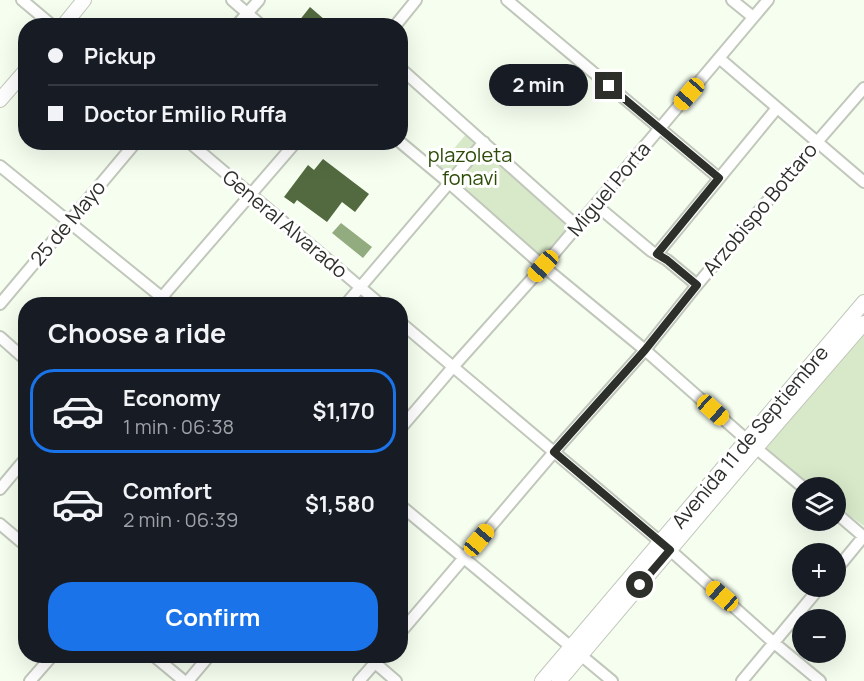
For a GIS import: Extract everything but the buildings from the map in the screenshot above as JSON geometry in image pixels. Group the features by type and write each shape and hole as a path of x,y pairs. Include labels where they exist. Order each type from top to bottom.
{"main road":[{"path":"69,18 84,0"},
{"path":"0,100 18,79"},
{"name":"Avenida 11 de Septiembre","path":"543,681 576,651 665,546 751,444 864,302"},
{"name":"Avenida 11 de Septiembre","path":"751,444 864,323"},
{"name":"Avenida 11 de Septiembre","path":"559,681 576,651"}],"street":[{"path":"22,0 43,18"},
{"path":"232,0 253,18"},
{"path":"243,18 259,0"},
{"path":"401,18 416,0"},
{"path":"507,0 719,178"},
{"path":"732,0 753,17"},
{"name":"Miguel Porta","path":"408,420 596,205 768,0"},
{"path":"719,58 864,182"},
{"path":"408,75 577,226"},
{"name":"Arzobispo Bottaro","path":"408,624 554,452 645,350 864,88"},
{"path":"657,254 777,108"},
{"path":"352,297 484,142"},
{"path":"408,149 792,478"},
{"name":"25 de Mayo","path":"0,303 129,150"},
{"name":"General Alvarado","path":"198,150 372,297"},
{"path":"167,297 289,150"},
{"path":"0,166 157,297"},
{"path":"596,205 651,251 667,260 697,285"},
{"path":"408,329 665,546 820,681"},
{"path":"0,337 18,353"},
{"path":"0,489 18,468"},
{"path":"408,512 612,681"},
{"path":"846,522 864,537 846,558"},
{"path":"0,524 18,539"},
{"path":"742,681 812,597"},
{"path":"30,681 46,663"},
{"path":"163,663 186,681 203,663"},
{"path":"359,681 371,663"},
{"path":"379,663 396,681"}],"green space":[{"name":"plazoleta fonavi","path":"467,133 574,225 547,262 437,169"},
{"path":"864,330 864,526 846,513 846,477 796,477 762,453"}],"shaded area":[{"path":"341,223 372,247 363,258 332,233"}],"route":[{"path":"609,86 719,178 657,254 697,285 645,350 554,452 670,550 640,585"}]}
